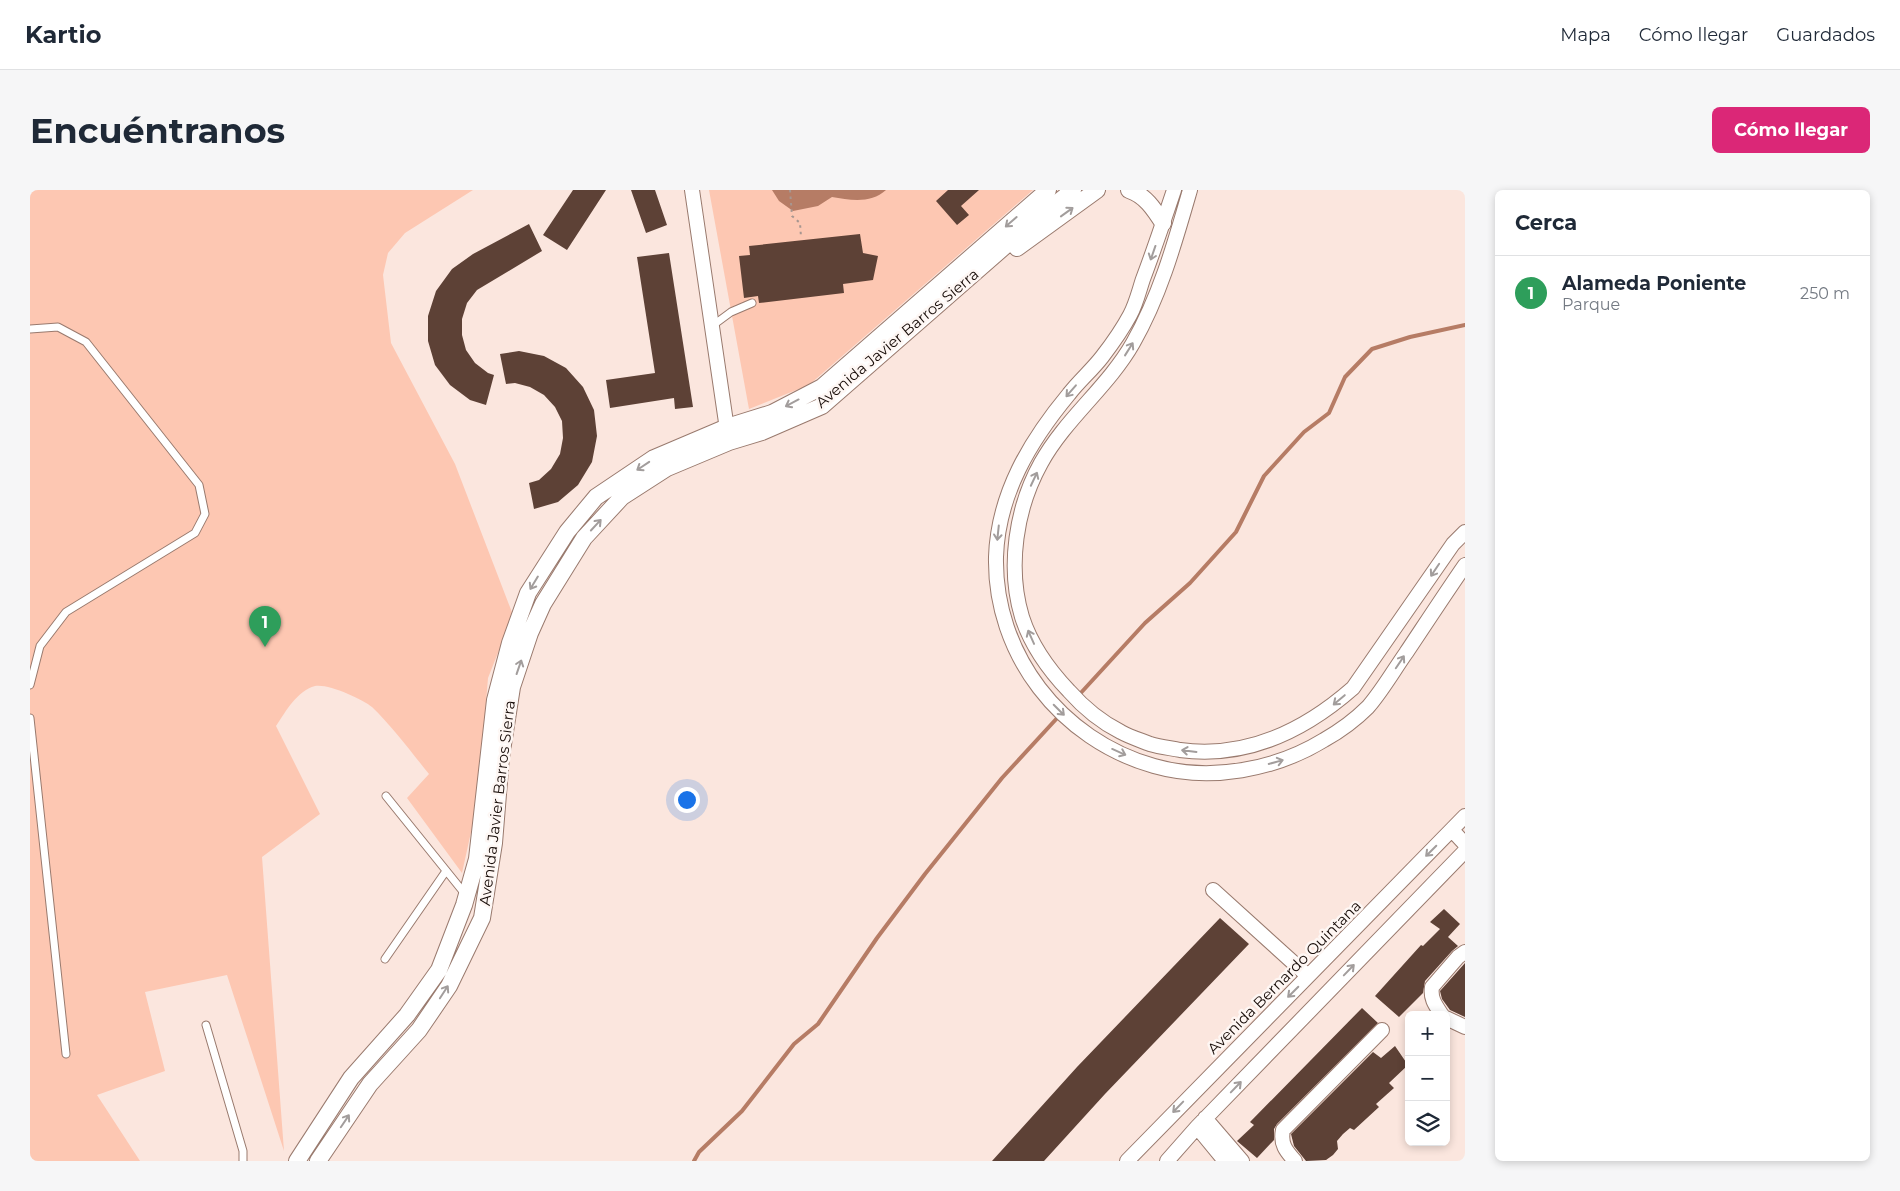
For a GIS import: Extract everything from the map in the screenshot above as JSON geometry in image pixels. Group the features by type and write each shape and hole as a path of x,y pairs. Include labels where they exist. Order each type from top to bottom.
{"street":[{"path":"692,190 728,434"},
{"name":"Avenida Javier Barros Sierra","path":"318,1161 370,1084 419,1030 448,986 482,918 494,843 501,757 512,688 530,633 543,604 584,538 622,497 666,468 728,434 822,387 1048,190"},
{"name":"Avenida Javier Barros Sierra","path":"297,1161 351,1078 407,1016 439,970 467,896 480,840 495,700 513,634 528,593 567,532 596,497 654,458 728,434 762,432 822,406 1020,233 1073,190"},
{"path":"955,290 1097,190"},
{"path":"1129,190 1142,197 1163,223"},
{"path":"1174,190 1131,312 1102,358 1070,392 1041,429 1020,465 1006,497 999,527 996,557 997,581 1002,610 1004,620 1019,656 1041,692 1077,727 1114,751 1154,767 1194,773 1242,771 1291,758 1323,742 1347,726 1369,706 1465,565"},
{"path":"1190,190 1173,247 1149,314 1117,368 1084,405 1050,449 1024,502 1018,529 1016,558 1017,591 1022,617 1037,650 1056,678 1086,709 1121,732 1158,746 1196,752 1240,749 1281,737 1334,705 1353,688 1453,544 1465,532"},
{"name":"Avenida Bernardo Quintana","path":"1126,1161 1465,816"},
{"path":"1452,830 1465,844"},
{"path":"1168,1161 1201,1123 1465,851"},
{"path":"1214,890 1308,976"},
{"path":"1439,1011 1434,1003 1431,992 1432,987 1458,957 1465,952"},
{"path":"1450,1020 1465,1027"},
{"path":"1295,1161 1284,1148 1281,1138 1283,1130 1382,1030"},
{"path":"1201,1123 1225,1161"},
{"path":"1201,1123 1242,1161"}],"lane":[{"path":"712,326 731,312 752,303"},
{"path":"30,329 58,326 86,342 199,485 205,514 195,533 66,612 40,646 30,685"},
{"path":"30,718 66,1054"},
{"path":"386,796 467,896"},
{"path":"385,959 446,872"},
{"path":"206,1025 243,1151 243,1161"}],"path":[{"path":"790,190 792,216 800,223 801,237"}],"shaded area":[{"path":"30,190 473,190 405,233 388,253 383,275 391,343 455,464 513,615 488,678 480,776 473,823 462,873 407,798 429,774 379,714 372,707 353,696 336,689 315,686 297,697 276,726 320,814 262,857 284,1151 227,975 145,992 165,1071 97,1095 140,1161 30,1161"},
{"path":"709,190 1033,190 809,385 749,409"},
{"path":"772,190 886,190 874,197 860,200 832,197 818,206 793,211 779,201"}],"building":[{"path":"573,190 606,190 567,250 543,235"},
{"path":"631,190 655,190 667,225 646,233"},
{"path":"948,190 979,190 961,206 969,215 957,225 936,201"},
{"path":"529,224 542,251 477,290 467,303 462,319 462,335 466,350 475,363 488,373 494,375 486,405 470,400 450,385 435,365 428,341 428,316 436,291 452,269 473,254"},
{"path":"860,234 863,253 878,256 873,280 843,284 844,293 759,303 758,296 744,298 739,256 750,255 749,246"},
{"path":"669,253 693,407 675,409 674,398 610,408 606,380 655,373 637,257"},
{"path":"519,351 544,356 566,368 583,387 594,410 597,436 592,462 578,485 558,502 534,509 529,483 539,480 551,469 560,454 563,438 562,421 555,407 544,395 530,387 515,383 506,384 500,354"},
{"path":"1444,909 1460,924 1448,937 1458,946 1425,981 1423,993 1399,1017 1375,996 1421,945 1423,946 1440,929 1430,922"},
{"path":"1220,918 1249,944 1105,1094 1044,1161 992,1161 1077,1067"},
{"path":"1465,963 1465,1017 1450,1010 1442,999 1440,991"},
{"path":"1362,1008 1378,1023 1277,1124 1274,1129 1274,1140 1257,1158 1237,1141 1254,1125 1250,1122"},
{"path":"1395,1046 1405,1061 1405,1068 1389,1083 1394,1088 1376,1104 1379,1107 1354,1130 1350,1128 1343,1134 1337,1141 1338,1149 1333,1155 1326,1160 1306,1161 1294,1146 1291,1134 1373,1052 1381,1058"}],"waterway":[{"path":"1078,696 1145,623 1190,583 1236,532 1264,476 1304,432 1329,413 1345,377 1372,349 1410,337 1465,325"},
{"path":"694,1161 699,1152 742,1111 794,1044 818,1024 877,938 925,874 1002,778 1059,716"}],"place":[{"name":"Alameda Poniente","path":"265,647"}]}
